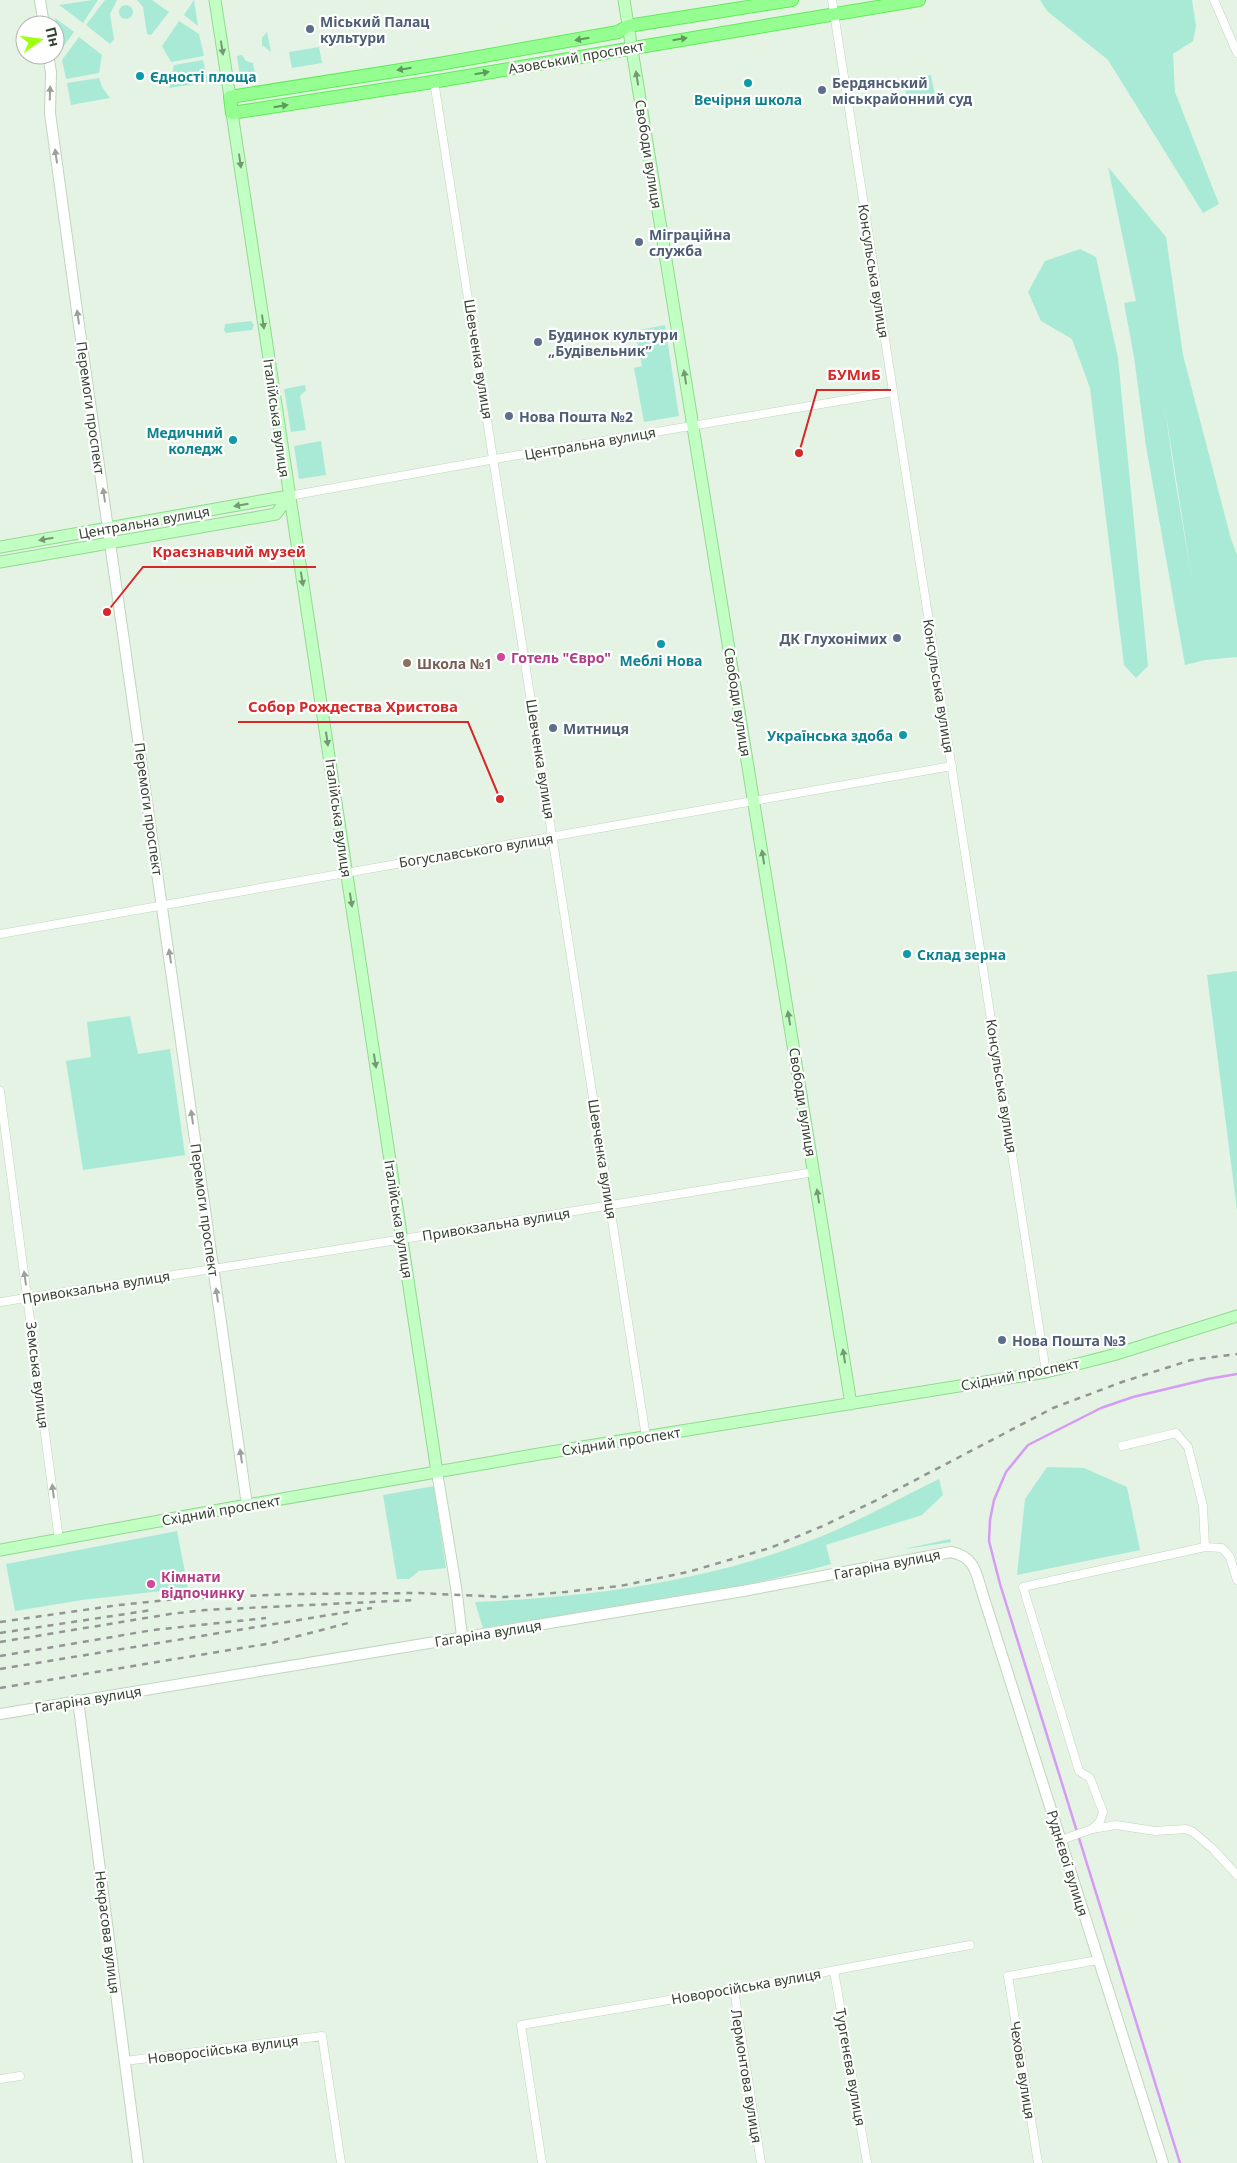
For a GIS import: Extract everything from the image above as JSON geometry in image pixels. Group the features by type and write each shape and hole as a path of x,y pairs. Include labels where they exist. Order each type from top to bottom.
{"main road":[{"name":"Італійська вулиця","path":"215,0 437,1472"},
{"name":"Свободи вулиця","path":"624,0 851,1404"},
{"name":"Азовський проспект","path":"230,97 432,65 618,32 628,26 792,0"},
{"name":"Азовський проспект","path":"232,113 434,82 632,47 919,0"},
{"path":"432,65 434,82"},
{"name":"Центральна вулиця","path":"0,547 289,496"},
{"name":"Центральна вулиця","path":"0,562 276,514 289,496"},
{"name":"Східний проспект","path":"0,1550 437,1472 1046,1372 1113,1355 1237,1316"}],"street":[{"path":"40,0 42,15"},
{"name":"Консульська вулиця","path":"832,0 1046,1372"},
{"path":"1214,0 1237,53"},
{"name":"Перемоги проспект","path":"50,65 50,114 247,1505"},
{"name":"Шевченка вулиця","path":"434,82 495,459 646,1437"},
{"name":"Центральна вулиця","path":"289,496 692,425 893,392"},
{"name":"Богуславського вулиця","path":"0,934 346,872 554,838 754,800 952,766"},
{"name":"Земська вулиця","path":"0,1091 59,1540"},
{"name":"Привокзальна вулиця","path":"0,1302 402,1240 814,1172"},
{"path":"1122,1446 1176,1433 1188,1447 1203,1506 1205,1547"},
{"name":"Італійська вулиця","path":"437,1472 462,1636"},
{"path":"1092,1829 1100,1820 1103,1812 1090,1778 1079,1771 1023,1587 1205,1547 1222,1548 1230,1557 1237,1580"},
{"name":"Гагаріна вулиця","path":"0,1714 78,1700 245,1675 462,1636 743,1591 951,1552 962,1554 972,1563"},
{"name":"Руднєвої вулиця","path":"972,1563 1162,2163"},
{"name":"Некрасова вулиця","path":"78,1700 138,2163"},
{"path":"1060,1840 1092,1829 1116,1825 1155,1831 1186,1830 1193,1832 1213,1849 1237,1875"},
{"name":"Новоросійська вулиця","path":"542,2163 521,2025 734,1989 970,1945"},
{"name":"Чехова вулиця","path":"1038,2163 1008,1976 1098,1960"},
{"name":"Тургенєва вулиця","path":"834,1971 867,2163"},
{"name":"Лермонтова вулиця","path":"734,1989 761,2163"},
{"name":"Новоросійська вулиця","path":"125,2061 322,2036 341,2163"},
{"path":"0,2079 20,2076"}],"shaded area":[{"path":"98,0 83,23 59,5"},
{"path":"105,0 117,0 110,14 114,39 110,44 86,25"},
{"path":"137,0 152,0 169,12 151,35 147,34 143,7"},
{"path":"194,0 198,26 184,15"},
{"path":"1040,0 1192,0 1196,26 1193,41 1173,54 1175,92 1219,204 1203,213 1108,60 1047,11"},
{"path":"126,5 131,7 133,12 131,17 126,19 121,17 119,12 121,7"},
{"path":"179,21 199,34 204,56 171,62 162,46"},
{"path":"65,25 74,32 65,44"},
{"path":"267,32 271,52 262,45 262,38"},
{"path":"79,37 102,55 99,73 66,79 63,65 65,65 65,56"},
{"path":"319,47 322,63 292,68 289,52"},
{"path":"242,55 246,61 253,63 255,74 240,76 237,56"},
{"path":"203,60 208,82 169,88 174,65"},
{"path":"931,75 936,101 908,106 904,80"},
{"path":"99,78 102,87 110,98 71,105 67,83"},
{"path":"1108,167 1166,237 1183,355 1231,539 1237,555 1237,657 1205,660 1185,665 1146,446 1134,357 1124,303 1136,301","holes":["1164,402 1193,586 1175,479"]},
{"path":"1080,249 1096,257 1118,358 1148,666 1136,678 1124,665 1090,388 1072,339 1041,321 1028,292 1045,261"},
{"path":"251,321 254,325 252,330 226,333 224,330 225,324"},
{"path":"665,325 679,416 644,422 634,368 642,366 635,331"},
{"path":"305,385 306,390 300,396 306,430 291,432 284,389"},
{"path":"321,441 326,475 299,479 294,446"},
{"path":"1237,971 1237,1210 1207,975"},
{"path":"130,1016 138,1054 170,1049 185,1155 83,1170 66,1061 91,1057 87,1022"},
{"path":"1047,1467 1084,1468 1127,1487 1140,1550 1017,1575 1025,1499"},
{"path":"939,1479 943,1495 922,1515 826,1545 831,1564 745,1585 702,1593 483,1628 475,1602 567,1596 658,1583 703,1574 791,1548 834,1531"},
{"path":"434,1486 446,1568 419,1571 409,1579 397,1579 383,1495"},
{"path":"177,1531 188,1588 82,1600 15,1611 6,1564"},
{"path":"950,1539 951,1542 906,1549 908,1548"}],"waterway":[{"path":"1180,2163 1000,1584 989,1541 990,1520 994,1500 1006,1472 1028,1445 1101,1408 1133,1397 1237,1374"}],"railway":[{"path":"0,1622 119,1605 177,1599 294,1594 417,1593 504,1597 620,1586 688,1572 770,1548 825,1525 879,1499 1053,1408 1122,1382 1191,1360 1237,1354"},
{"path":"0,1642 205,1610 414,1600"},
{"path":"0,1669 372,1608"},
{"path":"0,1633 152,1610"},
{"path":"0,1656 153,1630 266,1618"},
{"path":"0,1688 272,1643 352,1622"}],"place":[{"name":"Міський Палац культури","path":"310,29"},
{"name":"Єдності площа","path":"140,76"},
{"name":"Вечірня школа","path":"748,83"},
{"name":"Бердянський міськрайонний суд","path":"822,90"},
{"name":"Міграційна служба","path":"639,242"},
{"name":"Будинок культури „Будівельник”","path":"538,342"},
{"name":"Нова Пошта №2","path":"509,416"},
{"name":"Медичний коледж","path":"233,440"},
{"name":"БУМиБ","path":"799,453"},
{"name":"Краєзнавчий музей","path":"107,612"},
{"name":"ДК Глухонімих","path":"897,638"},
{"name":"Меблі Нова","path":"661,644"},
{"name":"Готель \"Євро\"","path":"501,657"},
{"name":"Школа №1","path":"407,663"},
{"name":"Митниця","path":"553,728"},
{"name":"Українська здоба","path":"903,735"},
{"name":"Собор Рождества Христова","path":"500,799"},
{"name":"Склад зерна","path":"907,954"},
{"name":"Нова Пошта №3","path":"1002,1340"},
{"name":"Кімнати відпочинку","path":"151,1584"}]}
